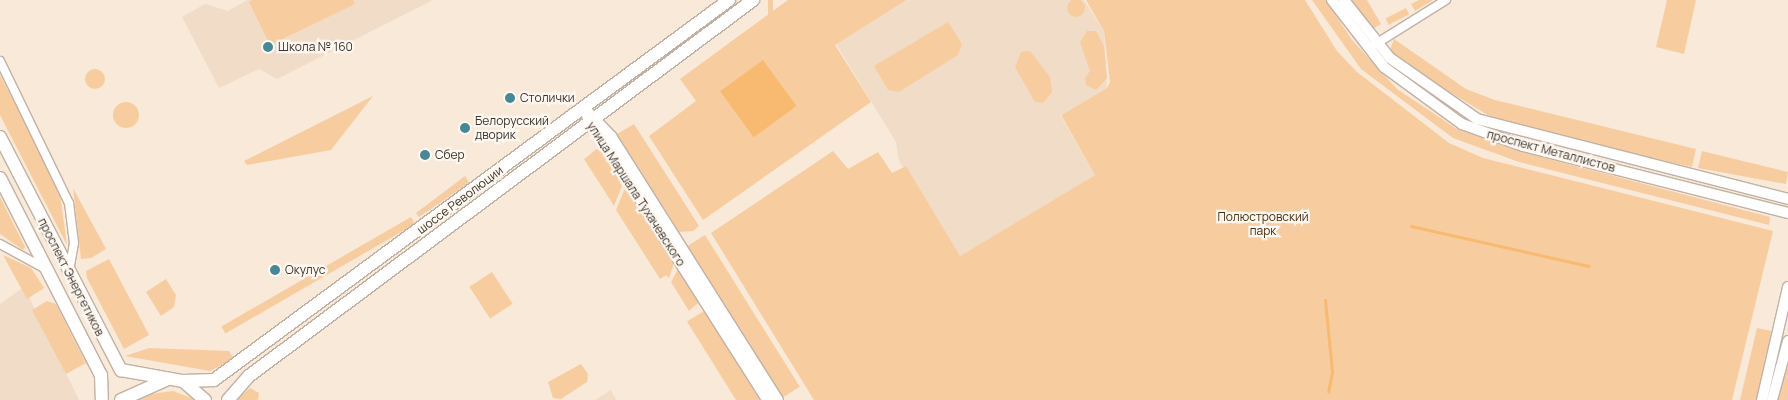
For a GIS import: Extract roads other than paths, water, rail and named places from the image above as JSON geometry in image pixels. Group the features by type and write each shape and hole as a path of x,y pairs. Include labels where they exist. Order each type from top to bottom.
{"main road":[{"name":"шоссе Революции","path":"170,378 184,381 220,377 729,0"},
{"name":"шоссе Революции","path":"228,400 249,376 753,0"},
{"name":"проспект Энергетиков","path":"0,137 121,370 170,378"},
{"name":"проспект Энергетиков","path":"0,178 101,375 102,400"},
{"path":"121,400 170,378"},
{"path":"184,381 205,400"}],"street":[{"name":"проспект Металлистов","path":"1332,0 1371,47 1422,100 1497,139 1788,213"},
{"name":"проспект Металлистов","path":"1344,0 1371,47 1429,90 1485,122 1788,199"},
{"path":"1371,47 1446,0"},
{"path":"0,61 69,203 74,242 69,273"},
{"name":"улица Маршала Тухачевского","path":"584,108 778,400"},
{"name":"улица Маршала Тухачевского","path":"593,119 766,400"},
{"path":"0,244 46,269"},
{"path":"1762,400 1788,287"},
{"path":"1772,400 1788,342"}],"waterway":[{"path":"1411,226 1589,266"},
{"path":"1325,300 1332,372 1328,392"}],"place":[{"name":"Школа № 160","path":"268,47"},
{"name":"Столички","path":"510,98"},
{"name":"Белорусский дворик","path":"465,128"},
{"name":"Сбер","path":"425,155"},
{"name":"Окулус","path":"275,270"}],"park label":[{"name":"Полюстровский парк","path":"1263,224"}]}
